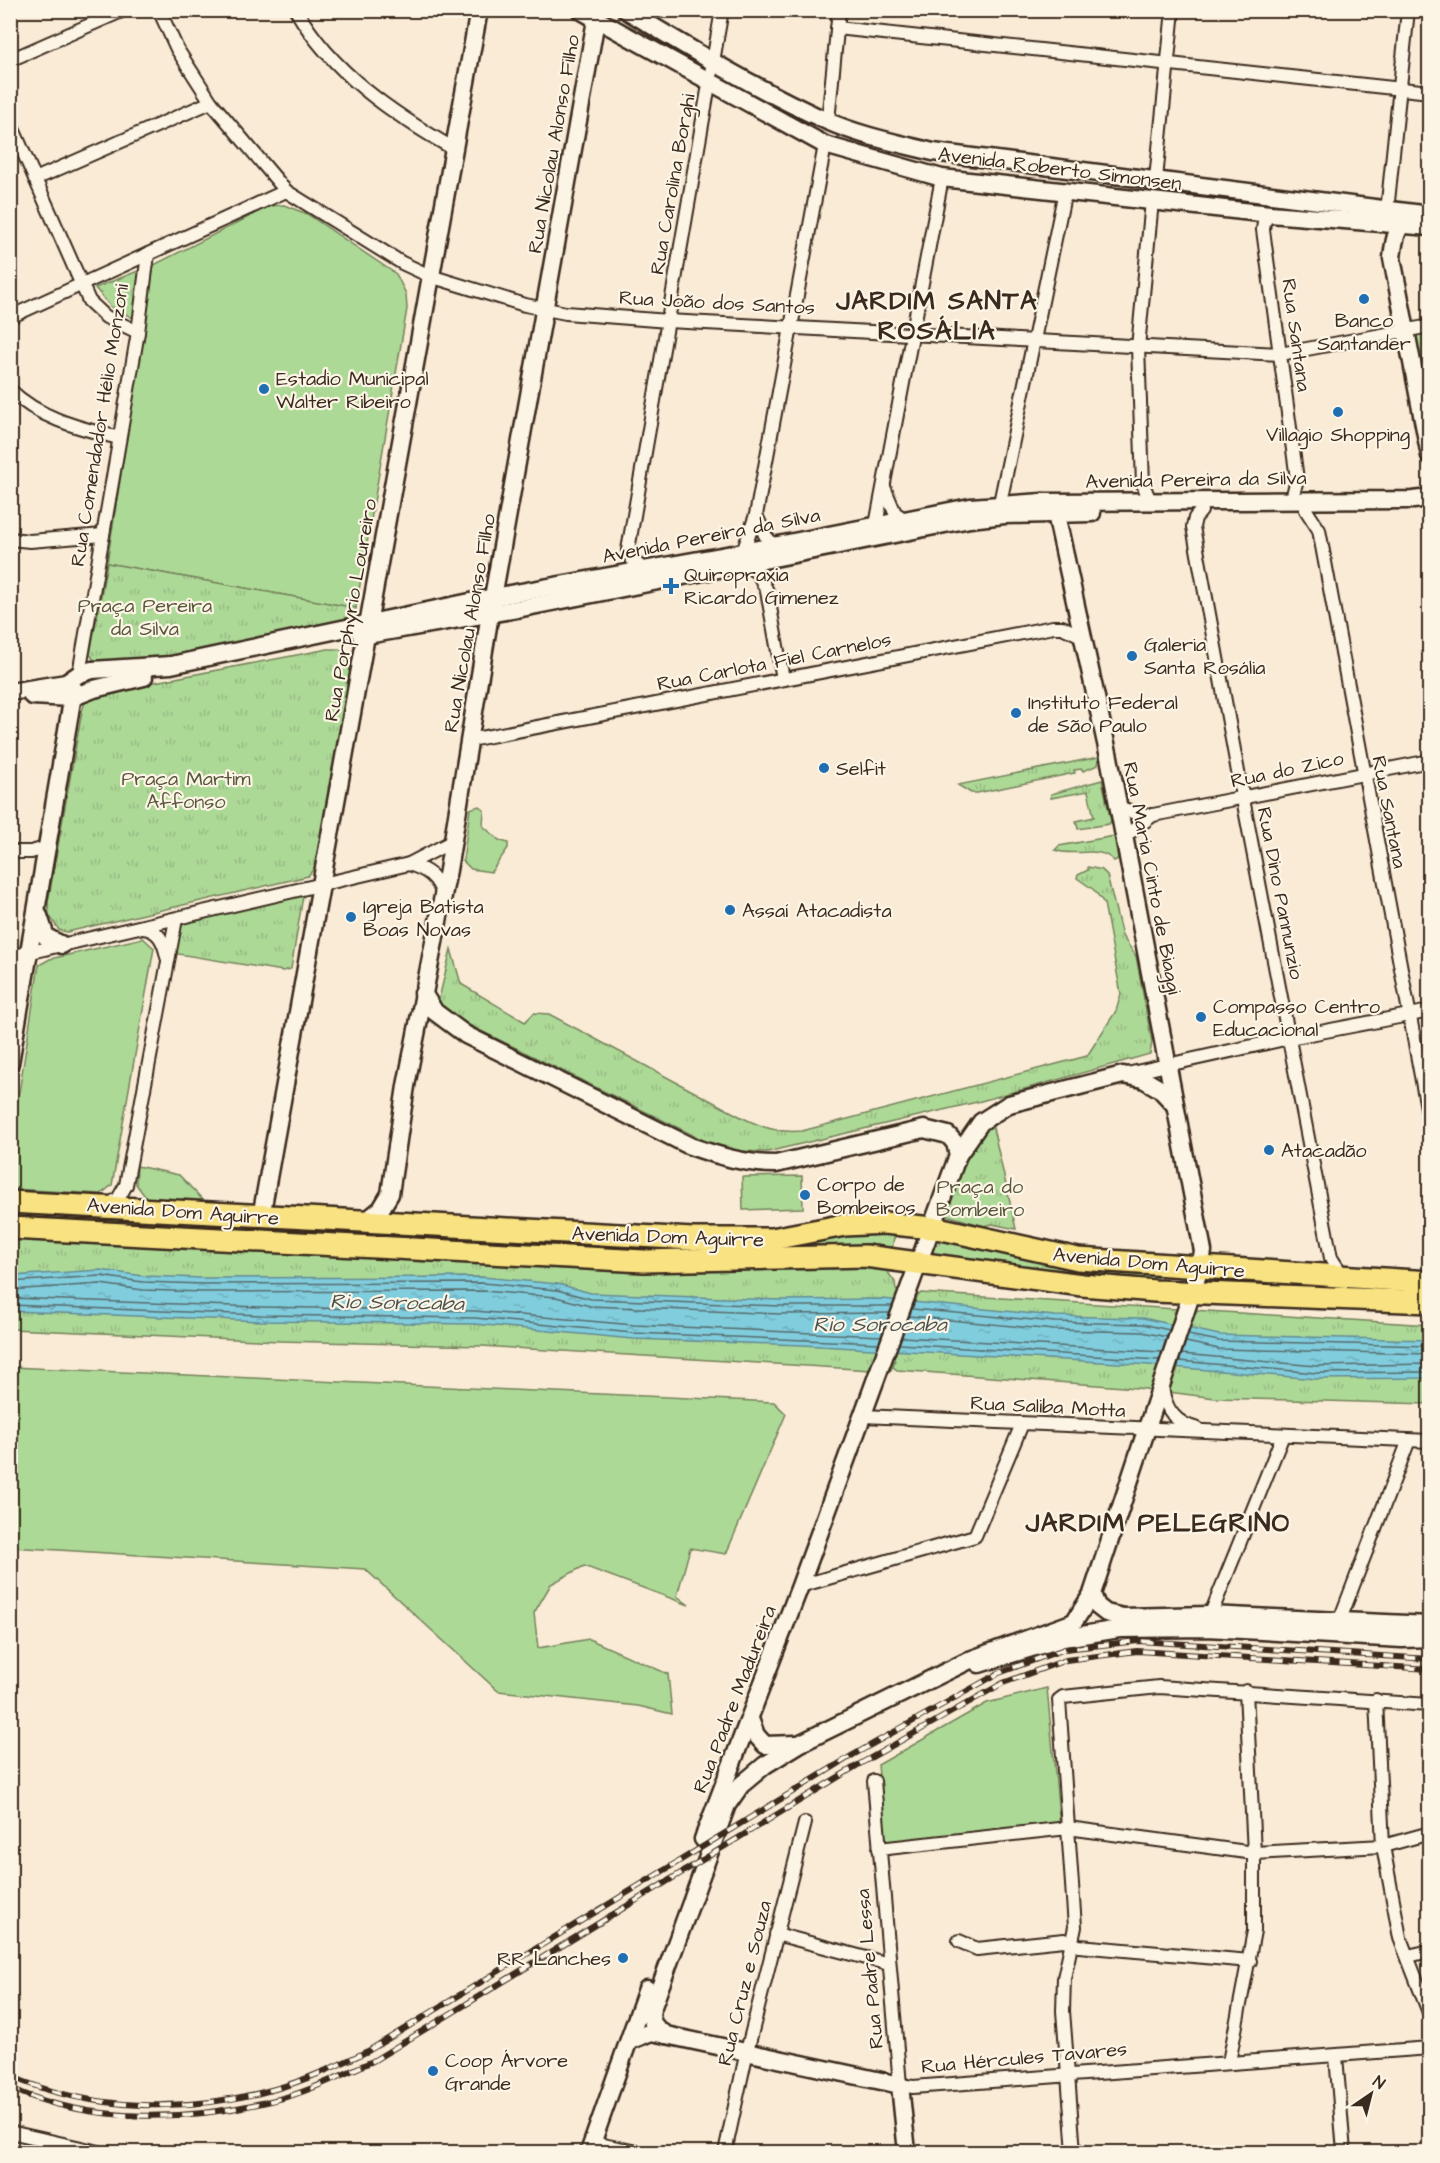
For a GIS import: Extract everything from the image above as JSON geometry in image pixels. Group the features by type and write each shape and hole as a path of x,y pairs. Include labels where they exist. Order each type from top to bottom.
{"highway":[{"name":"Avenida Dom Aguirre","path":"10,1202 104,1205 232,1212 261,1217 693,1239 772,1239 845,1225 884,1223 931,1228 1078,1259 1430,1282"},
{"path":"149,1235 253,1228 259,1224 261,1217"},
{"name":"Avenida Dom Aguirre","path":"10,1228 644,1261 865,1256 916,1268 1190,1299 1430,1302"}],"main road":[{"name":"Rua Porphyrio Loureiro","path":"261,1217 478,10"},
{"name":"Avenida Roberto Simonsen","path":"580,10 825,145 942,177 1270,214 1430,227"},
{"name":"Avenida Roberto Simonsen","path":"626,10 713,62 828,121 865,135 933,152 1430,215"},
{"name":"Rua Nicolau Alonso Filho","path":"365,1222 381,1209 390,1194 423,993 448,870 486,638 596,20"},
{"path":"1270,214 1284,205 1316,202"},
{"path":"1352,219 1383,217 1388,211"},
{"path":"1352,219 1380,229 1385,234 1392,258 1430,456"},
{"path":"1392,258 1394,241 1402,224 1408,220 1430,221"},
{"name":"Avenida Pereira da Silva","path":"772,552 876,525 1000,503 1430,498"},
{"path":"1043,502 1056,514"},
{"name":"Avenida Pereira da Silva","path":"10,693 71,698 131,679 492,605 772,552 1004,514 1430,510"},
{"name":"Rua Maria Cinto de Biaggi","path":"952,1670 1003,1646 1074,1622 1092,1594 1190,1299 1203,1251 1119,807 1056,514"},
{"name":"Avenida Pereira da Silva","path":"10,693 66,683 79,674 92,670 171,666 368,630 467,617 492,605 645,570 743,558"},
{"path":"467,617 481,629 486,638"},
{"name":"Rua Comendador Hélio Monzoni","path":"10,1063 38,913 71,698 79,674"},
{"path":"46,696 61,705 68,716"},
{"path":"38,913 45,937 62,945"},
{"path":"423,993 435,1012 466,1035 690,1146 727,1158 751,1164 776,1164 924,1130 937,1130 948,1135 955,1143 958,1155"},
{"path":"916,1268 958,1155 981,1122 1009,1104 1123,1075 1143,1079 1160,1089 1175,1106"},
{"name":"Rua Padre Madureira","path":"591,2148 720,1791 800,1586 916,1268"},
{"path":"1092,1594 1097,1606 1106,1612 1123,1617 1402,1639 1430,1638"},
{"path":"750,1719 756,1736 765,1745 801,1743 952,1670 1004,1658 1065,1638 1119,1629 1208,1622 1430,1624"},
{"name":"Rua Padre Madureira","path":"666,2035 656,2029 650,2016 728,1805 741,1785 765,1765 801,1743"},
{"name":"Rua Hércules Tavares","path":"628,2041 651,2032 900,2085"},
{"name":"Rua Padre Lessa","path":"900,2085 907,2152"}],"street":[{"path":"10,60 124,10"},
{"name":"Rua João dos Santos","path":"159,10 177,49 211,102 286,190 402,263 430,276 545,309 668,321 1280,354 1430,326"},
{"path":"296,10 332,57 372,97 405,121 454,149"},
{"name":"Rua Carolina Borghi","path":"645,570 633,561 628,550 722,10"},
{"path":"828,121 839,10"},
{"path":"1156,179 1173,10"},
{"path":"1388,211 1408,10"},
{"path":"837,28 1430,92"},
{"path":"35,178 211,102"},
{"path":"10,122 80,285 90,301 106,317 138,332"},
{"path":"783,679 767,591 758,573 743,558 756,515 825,145"},
{"path":"876,525 942,177"},
{"path":"10,317 286,190"},
{"path":"1000,503 1065,191"},
{"path":"1150,501 1143,484 1138,346 1152,201"},
{"name":"Rua Santana","path":"1270,214 1264,222 1263,230 1297,479 1292,499"},
{"name":"Rua Comendador Hélio Monzoni","path":"79,674 138,332 148,254"},
{"path":"10,390 21,400 54,419 119,438"},
{"path":"883,486 895,513 904,519"},
{"name":"Rua Santana","path":"1306,510 1319,530 1430,1124"},
{"name":"Rua Dino Pannunzio","path":"1200,511 1193,527 1331,1258 1339,1270 1348,1276"},
{"path":"756,515 772,552 767,591"},
{"path":"10,540 30,541 103,535"},
{"name":"Rua Carlota Fiel Carnelos","path":"470,740 1053,627 1062,627 1084,637"},
{"name":"Rua do Zico","path":"1119,807 1140,815 1153,815 1243,800 1363,773 1430,761"},
{"name":"Rua do Zico","path":"1124,837 1153,815"},
{"path":"409,864 453,841"},
{"path":"10,852 31,852 49,847"},
{"path":"409,864 430,873 437,880 443,897"},
{"path":"10,957 176,919 322,882 409,864 436,865 448,870"},
{"path":"104,1205 118,1199 126,1185 176,919"},
{"path":"135,928 149,929 158,934 168,960"},
{"path":"1123,1075 1289,1038 1430,1011"},
{"path":"126,1185 138,1203 145,1208"},
{"name":"Rua Saliba Motta","path":"1162,1384 1164,1399 1175,1418 1189,1427 1232,1433"},
{"name":"Rua Saliba Motta","path":"863,1416 1430,1441"},
{"path":"800,1586 975,1536 1022,1424"},
{"path":"1208,1622 1283,1435"},
{"path":"1339,1622 1409,1440"},
{"path":"1074,2152 1063,2011 1064,1978 1073,1942 1075,1917 1059,1700 1063,1697 1159,1687 1430,1705"},
{"path":"1230,2062 1254,1931 1254,1853 1246,1691"},
{"path":"1376,1700 1383,1846 1400,1938 1430,2014"},
{"name":"Rua Padre Lessa","path":"874,1781 900,2085"},
{"name":"Rua Cruz e Souza","path":"725,2152 747,2051 805,1823"},
{"path":"879,1849 1068,1828 1254,1853 1383,1846 1430,1833"},
{"path":"776,1934 889,1964"},
{"path":"959,1941 977,1949 1064,1940 1079,1946 1250,1960"},
{"path":"1408,1956 1430,1951"},
{"name":"Rua Hércules Tavares","path":"900,2085 913,2087 1430,2048"},
{"path":"1336,2056 1344,2152"},
{"path":"10,2132 99,2152"},
{"path":"591,2148 637,2152"}],"green space":[{"name":"Estadio Municipal Walter Ribeiro","path":"284,205 307,214 396,274 406,294 407,309 356,608 107,563 154,265 270,206"},
{"path":"143,269 133,318 111,307 95,288"},
{"path":"1429,332 1429,416 1415,335"},
{"name":"Praça Pereira da Silva","path":"107,563 356,608 354,617 170,660 95,662 90,654"},
{"name":"Praça Martim Affonso","path":"328,649 339,649 347,656 351,669 315,867 308,876 67,932 59,930 49,915 48,902 85,702 97,693"},
{"path":"1099,757 1098,765 1083,771 1082,769 1074,770 1075,773 977,793 971,793 958,785"},
{"path":"1102,780 1111,821 1109,824 1078,829 1076,821 1094,817 1088,791 1051,798 1051,794"},
{"path":"479,806 484,810 483,826 499,840 508,843 508,848 491,872 471,869 463,861 470,809"},
{"path":"1115,836 1118,859 1114,861 1101,853 1070,853 1055,850 1059,846"},
{"path":"1088,867 1102,870 1107,875 1122,936 1136,956 1152,1042 1150,1054 981,1101 767,1152 738,1151 707,1142 453,1017 442,1008 439,999 451,949 461,984 525,1022 534,1013 549,1014 758,1125 786,1131 802,1131 1087,1056 1116,1011 1121,994 1104,903 1094,890 1077,878 1078,875 1088,870"},
{"path":"304,890 291,969 283,971 172,953 178,921"},
{"path":"143,938 154,948 112,1185 101,1194 13,1189 11,1187 11,1144 39,965 50,959"},
{"name":"Praça do Bombeiro","path":"991,1119 1016,1229 992,1224 984,1226 946,1215 968,1150"},
{"path":"137,1166 179,1175 203,1200 201,1202 147,1199 136,1184"},
{"path":"802,1176 803,1208 743,1210 742,1177"},
{"path":"10,1209 249,1225 181,1226 11,1220"},
{"path":"264,1223 826,1237 895,1233 892,1249 631,1255 253,1233"},
{"path":"11,1234 866,1264 884,1267 895,1282 896,1290 911,1293 916,1298 921,1293 1429,1325 1429,1404 1215,1398 1137,1388 897,1370 893,1367 895,1360 891,1370 871,1370 482,1346 279,1341 11,1329"},
{"path":"942,1237 1158,1273 1160,1276 1137,1284 931,1255 929,1252 932,1246 939,1244"},
{"path":"11,1367 774,1402 786,1414 726,1554 690,1548 677,1596 689,1605 584,1566 551,1584 534,1613 538,1648 589,1639 668,1674 672,1714 638,1706 498,1691 365,1569 11,1547"},
{"path":"1047,1688 1060,1826 885,1842 878,1765 987,1703"}],"water":[{"name":"Rio Sorocaba","path":"100,1270 144,1276 203,1278 483,1277 558,1284 591,1293 781,1300 882,1299 1055,1316 1143,1318 1219,1335 1429,1340 1430,1378 1316,1379 1136,1364 802,1345 633,1339 474,1324 261,1321 11,1311 11,1276"}],"railway":[{"path":"10,2076 74,2097 141,2105 175,2105 243,2097 311,2077 368,2051 853,1755 999,1673 1065,1649 1138,1641 1430,1659"},
{"path":"10,2088 42,2100 74,2108 108,2114 141,2116 209,2112 242,2107 288,2097 313,2088 373,2061 858,1765 1003,1683 1066,1660 1137,1651 1430,1669"}],"place":[{"name":"Banco Santander","path":"1364,299"},
{"name":"Estadio Municipal Walter Ribeiro","path":"264,389"},
{"name":"Villagio Shopping","path":"1338,412"},
{"name":"Quiropraxia Ricardo Gimenez","path":"671,586"},
{"name":"Galeria Santa Rosália","path":"1132,656"},
{"name":"Instituto Federal de São Paulo","path":"1016,713"},
{"name":"Selfit","path":"824,768"},
{"name":"Assaí Atacadista","path":"730,910"},
{"name":"Igreja Batista Boas Novas","path":"351,917"},
{"name":"Compasso Centro Educacional","path":"1201,1017"},
{"name":"Atacadão","path":"1269,1150"},
{"name":"Corpo de Bombeiros","path":"805,1195"},
{"name":"RR Lanches","path":"623,1958"},
{"name":"Coop Árvore Grande","path":"433,2071"}],"district":[{"name":"JARDIM SANTA ROSÁLIA","path":"937,315"},
{"name":"JARDIM PELEGRINO","path":"1158,1522"}]}
